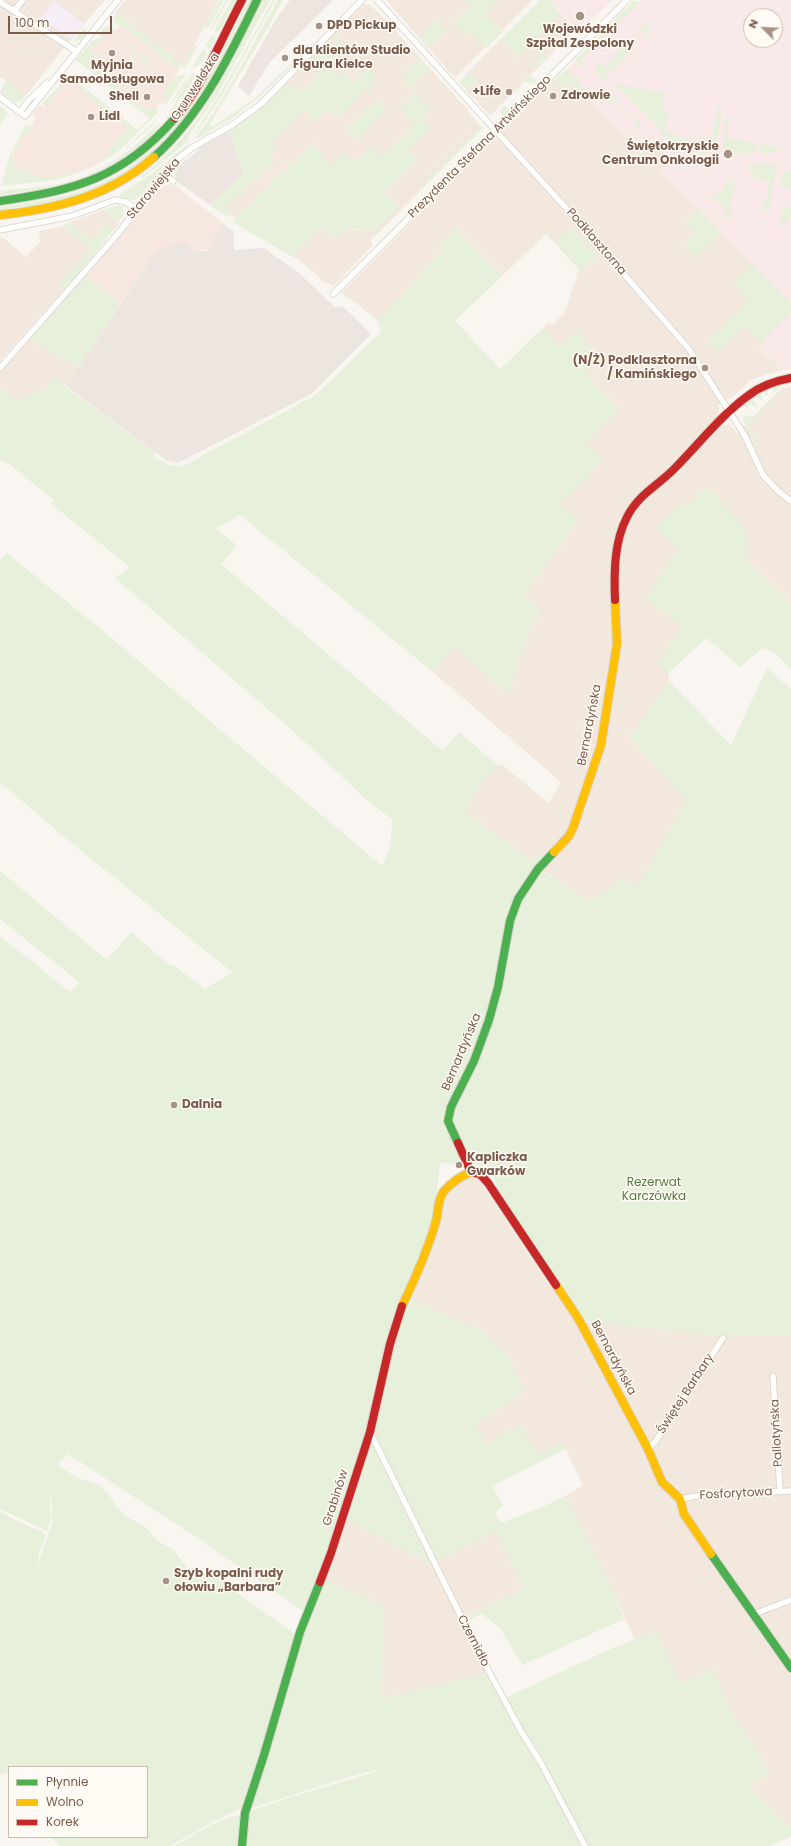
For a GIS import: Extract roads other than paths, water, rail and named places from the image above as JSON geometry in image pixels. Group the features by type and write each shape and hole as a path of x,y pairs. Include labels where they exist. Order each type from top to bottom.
{"street":[{"path":"14,11 23,0"},
{"path":"0,97 24,116 118,0"},
{"name":"Grunwaldzka","path":"0,201 48,194 82,185 116,168 144,149 168,125 190,97 242,0"},
{"name":"Grunwaldzka","path":"0,215 54,207 91,196 127,178 160,153 181,132 200,107 236,45 256,0"},
{"name":"Starowiejska","path":"0,368 116,236 135,209 164,174 193,147 232,125 262,103 362,0"},
{"name":"Podklasztorna","path":"377,0 576,219 689,349 745,436 763,475 776,490 791,501"},
{"name":"Prezydenta Stefana Artwińskiego","path":"333,294 627,0"},
{"path":"0,2 76,51"},
{"path":"20,112 29,100 59,72"},
{"path":"164,174 173,181"},
{"path":"0,230 72,216 115,200 126,202 135,209"},
{"name":"Bernardyńska","path":"791,378 762,386 729,412 672,471 636,501 629,511 617,546 615,573 617,644 598,756 569,836 550,855 518,899 510,922 498,987 489,1020 474,1061 451,1107 448,1121 471,1172 480,1174 488,1183 568,1302 648,1449 662,1482 680,1499 684,1514 723,1574 754,1614 791,1668"},
{"name":"Grabinów","path":"242,1846 245,1813 264,1755 300,1632 331,1553 370,1432 391,1343 402,1306 416,1276 436,1220 439,1200 444,1191 460,1177 471,1172"},
{"name":"Świętej Barbary","path":"648,1449 655,1442 723,1338"},
{"name":"Pallotyńska","path":"774,1376 780,1491"},
{"name":"Czernidło","path":"370,1432 479,1653 522,1733 541,1763 585,1846"},
{"name":"Fosforytowa","path":"680,1499 697,1496 791,1490"},
{"path":"754,1614 791,1600"}],"place":[{"name":"Wojewódzki Szpital Zespolony","path":"580,16"},
{"name":"DPD Pickup","path":"319,26"},
{"name":"Myjnia Samoobsługowa","path":"112,53"},
{"name":"dla klientów Studio Figura Kielce","path":"285,58"},
{"name":"+Life","path":"509,92"},
{"name":"Zdrowie","path":"553,96"},
{"name":"Shell","path":"147,97"},
{"name":"Lidl","path":"91,117"},
{"name":"Świętokrzyskie Centrum Onkologii","path":"728,154"},
{"name":"(N/Ż) Podklasztorna / Kamińskiego","path":"705,368"},
{"name":"Dalnia","path":"174,1105"},
{"name":"Kapliczka Gwarków","path":"459,1165"},
{"name":"Szyb kopalni rudy ołowiu „Barbara”","path":"166,1581"}],"park label":[{"name":"Rezerwat Karczówka","path":"654,1190"}]}
